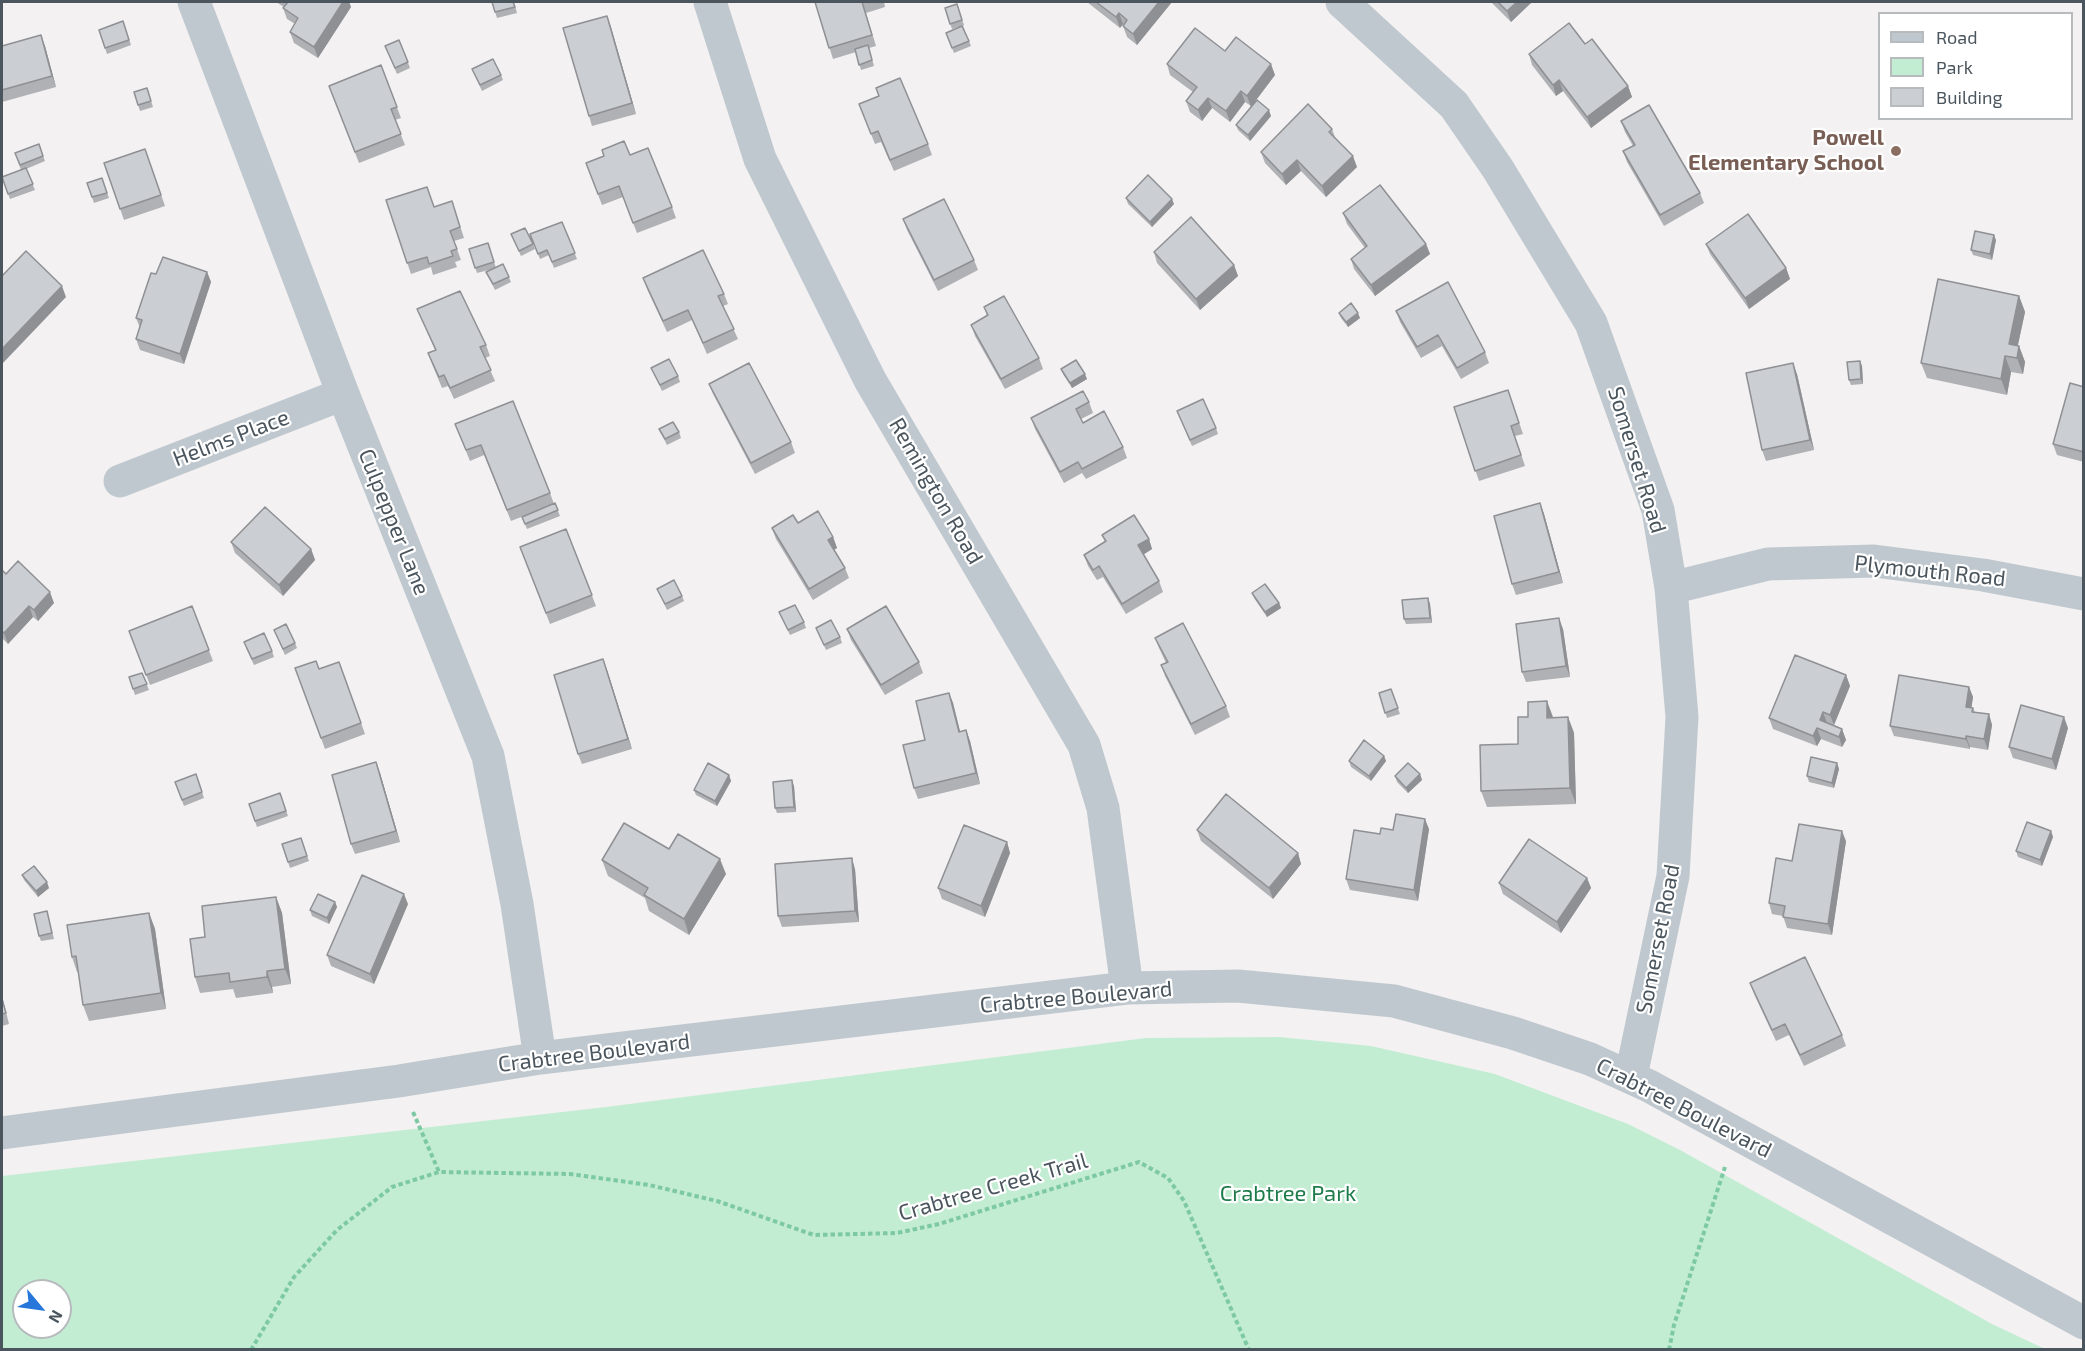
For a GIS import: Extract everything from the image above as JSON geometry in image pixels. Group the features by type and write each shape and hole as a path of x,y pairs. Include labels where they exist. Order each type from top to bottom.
{"street":[{"name":"Culpepper Lane","path":"194,2 343,394 488,756 517,904 540,1058"},
{"name":"Remington Road","path":"710,2 760,159 870,380 1084,745 1102,808 1127,988"},
{"name":"Somerset Road","path":"1342,2 1454,105 1498,169 1591,323 1658,510 1671,588 1682,717 1673,876 1631,1076"},
{"name":"Helms Place","path":"120,481 343,394"},
{"name":"Plymouth Road","path":"1671,588 1768,564 1874,561 1983,575 2084,594"},
{"name":"Crabtree Boulevard","path":"2,1133 399,1081 540,1058 1127,988 1238,986 1394,1001 1513,1033 1590,1059 1631,1076 2084,1323"}],"path":[{"path":"399,1081 439,1172"},
{"path":"1669,1350 1718,1184 1740,1136"},
{"name":"Crabtree Creek Trail","path":"251,1350 294,1277 337,1230 392,1187 439,1172 570,1174 650,1185 717,1201 814,1235 897,1233 939,1224 1139,1162 1168,1178 1184,1201 1250,1350"}],"green space":[{"name":"Crabtree Park","path":"1279,1037 1371,1046 1495,1074 1628,1124 1680,1150 1992,1324 2045,1349 2,1349 2,1176 606,1107 1146,1038"}],"building":[{"path":"288,2 343,2 314,47 290,32 298,18 283,8"},
{"path":"492,2 513,2 515,7 495,12"},
{"path":"815,2 862,2 872,35 829,48"},
{"path":"1096,2 1159,2 1133,34 1123,26 1127,20 1119,13 1116,17"},
{"path":"1498,2 1517,2 1507,11"},
{"path":"957,4 962,20 950,24 945,8"},
{"path":"607,16 632,103 589,116 563,28"},
{"path":"123,21 129,40 105,48 99,30"},
{"path":"1569,23 1585,44 1592,39 1628,86 1587,117 1559,80 1553,85 1529,54"},
{"path":"962,26 969,41 952,48 946,33"},
{"path":"1195,28 1225,51 1236,37 1271,64 1247,96 1241,91 1226,111 1208,98 1198,110 1186,101 1197,87 1167,64"},
{"path":"41,35 52,76 2,90 2,46"},
{"path":"399,40 408,62 395,68 385,46"},
{"path":"868,45 872,60 859,65 855,49"},
{"path":"493,59 501,75 480,85 472,69"},
{"path":"381,65 397,107 391,109 401,134 355,152 329,86"},
{"path":"900,78 928,144 890,160 878,131 871,134 859,104 879,96 876,88"},
{"path":"147,88 151,101 138,105 134,92"},
{"path":"1257,100 1269,110 1248,135 1236,125"},
{"path":"1308,104 1332,129 1329,132 1353,156 1322,186 1297,160 1282,174 1261,152"},
{"path":"1649,105 1700,193 1660,215 1623,151 1635,145 1621,121"},
{"path":"624,141 630,155 648,148 672,207 633,223 619,186 598,194 586,163 604,156 602,150"},
{"path":"39,144 43,156 20,165 15,153"},
{"path":"145,149 161,195 120,209 104,163"},
{"path":"26,168 33,184 8,194 2,177"},
{"path":"1148,175 1172,199 1150,222 1126,198"},
{"path":"102,178 107,193 92,197 87,183"},
{"path":"1380,185 1426,244 1371,285 1351,259 1367,246 1343,213"},
{"path":"427,187 434,207 452,201 460,227 450,231 457,249 451,251 453,256 429,264 427,257 407,263 386,200"},
{"path":"944,199 974,260 934,280 903,219"},
{"path":"1748,214 1786,268 1745,298 1706,244"},
{"path":"1191,217 1234,265 1196,299 1154,252"},
{"path":"562,222 575,253 552,262 547,250 538,254 530,234"},
{"path":"525,228 533,244 519,251 511,234"},
{"path":"1975,231 1994,235 1990,254 1971,250"},
{"path":"488,243 494,262 475,268 469,249"},
{"path":"703,250 724,294 718,296 734,329 703,343 688,310 663,321 643,278"},
{"path":"26,251 62,286 2,349 2,276"},
{"path":"163,257 207,272 180,354 136,339 142,320 136,318 151,273 156,274"},
{"path":"503,264 509,277 493,284 486,272"},
{"path":"1938,279 2019,296 2009,344 2019,346 2017,358 2005,356 2001,379 1921,363"},
{"path":"1448,282 1485,352 1457,368 1438,335 1417,347 1396,311"},
{"path":"460,291 486,345 480,347 491,370 450,388 444,375 439,377 428,353 436,350 417,309"},
{"path":"1004,296 1039,358 1001,379 971,325 988,315 984,307"},
{"path":"1351,303 1358,313 1346,322 1339,313"},
{"path":"669,359 678,376 660,385 651,368"},
{"path":"1076,360 1085,374 1070,383 1061,369"},
{"path":"1860,361 1861,379 1849,380 1847,362"},
{"path":"749,363 791,442 751,463 709,384"},
{"path":"1793,363 1810,440 1762,450 1746,373"},
{"path":"2070,383 2084,387 2084,452 2053,444"},
{"path":"1508,390 1519,423 1511,426 1521,455 1475,471 1454,407"},
{"path":"1083,391 1089,402 1076,409 1083,423 1104,411 1123,447 1082,469 1078,462 1060,472 1031,418"},
{"path":"1203,399 1216,428 1190,440 1177,411"},
{"path":"513,401 550,493 507,510 481,445 466,450 455,424"},
{"path":"673,422 679,432 665,439 659,429"},
{"path":"555,503 558,510 525,524 522,517"},
{"path":"1540,503 1559,572 1512,584 1494,516"},
{"path":"265,507 311,549 279,585 231,542"},
{"path":"818,511 833,537 828,540 845,568 809,589 772,528 793,515 798,523"},
{"path":"1134,515 1149,539 1138,545 1159,581 1122,604 1099,566 1093,570 1084,555 1106,541 1102,535"},
{"path":"566,529 592,595 546,613 520,547"},
{"path":"18,561 50,592 34,610 29,606 4,633 2,631 2,570 6,574"},
{"path":"674,580 682,596 665,604 657,589"},
{"path":"1265,584 1279,603 1265,612 1252,593"},
{"path":"1428,598 1430,618 1404,619 1402,600"},
{"path":"795,605 804,622 788,630 779,612"},
{"path":"192,606 209,650 146,675 129,631"},
{"path":"886,606 919,662 881,685 847,629"},
{"path":"1559,618 1566,666 1522,672 1516,624"},
{"path":"831,620 840,637 824,645 816,628"},
{"path":"1183,623 1226,706 1191,724 1161,665 1168,662 1155,638"},
{"path":"286,624 295,643 283,649 274,630"},
{"path":"264,633 272,651 252,659 244,642"},
{"path":"1795,655 1846,675 1830,715 1823,712 1820,720 1842,729 1839,737 1817,728 1813,736 1769,718"},
{"path":"603,659 628,739 578,754 554,675"},
{"path":"316,661 319,669 339,662 361,723 321,738 295,668"},
{"path":"142,673 147,684 133,689 129,677"},
{"path":"1899,675 1969,687 1966,707 1973,708 1972,712 1989,714 1984,739 1966,736 1966,739 1890,726"},
{"path":"1391,689 1398,708 1385,713 1379,693"},
{"path":"949,693 959,732 966,730 976,773 914,788 903,745 925,740 916,701"},
{"path":"1547,701 1547,718 1568,717 1570,788 1481,791 1480,745 1518,744 1518,717 1528,717 1528,702"},
{"path":"2021,705 2064,717 2052,759 2009,747"},
{"path":"1364,740 1384,756 1369,776 1349,761"},
{"path":"1811,757 1837,763 1832,783 1807,776"},
{"path":"376,762 396,831 351,844 332,775"},
{"path":"708,763 729,775 715,801 694,790"},
{"path":"1408,763 1420,774 1406,788 1395,776"},
{"path":"196,774 202,792 182,800 175,782"},
{"path":"792,780 794,807 775,808 773,782"},
{"path":"280,793 286,811 255,821 249,804"},
{"path":"1226,794 1298,853 1269,888 1197,830"},
{"path":"1396,814 1425,819 1414,890 1346,879 1354,830 1380,834 1381,828 1393,830"},
{"path":"2027,822 2051,831 2040,860 2016,851"},
{"path":"624,823 669,849 678,834 720,859 684,919 644,895 648,888 602,860"},
{"path":"1799,824 1842,831 1828,924 1783,917 1785,906 1769,903 1776,858 1792,861"},
{"path":"964,825 1007,842 981,906 938,888"},
{"path":"301,838 307,856 288,862 282,844"},
{"path":"1529,839 1587,878 1557,922 1499,883"},
{"path":"852,858 855,911 778,916 775,864"},
{"path":"34,866 47,882 36,891 22,875"},
{"path":"362,875 404,894 370,974 327,955"},
{"path":"318,894 335,902 327,918 310,910"},
{"path":"276,897 285,969 267,971 267,977 230,982 229,973 195,977 190,939 205,937 202,906"},
{"path":"47,911 52,933 39,936 34,914"},
{"path":"149,913 161,993 83,1005 76,956 72,957 67,925"},
{"path":"1805,957 1842,1035 1800,1055 1785,1024 1772,1030 1750,983"},
{"path":"2,999 6,1013 2,1014"}],"place":[{"name":"Powell Elementary School","path":"1896,151"}]}
